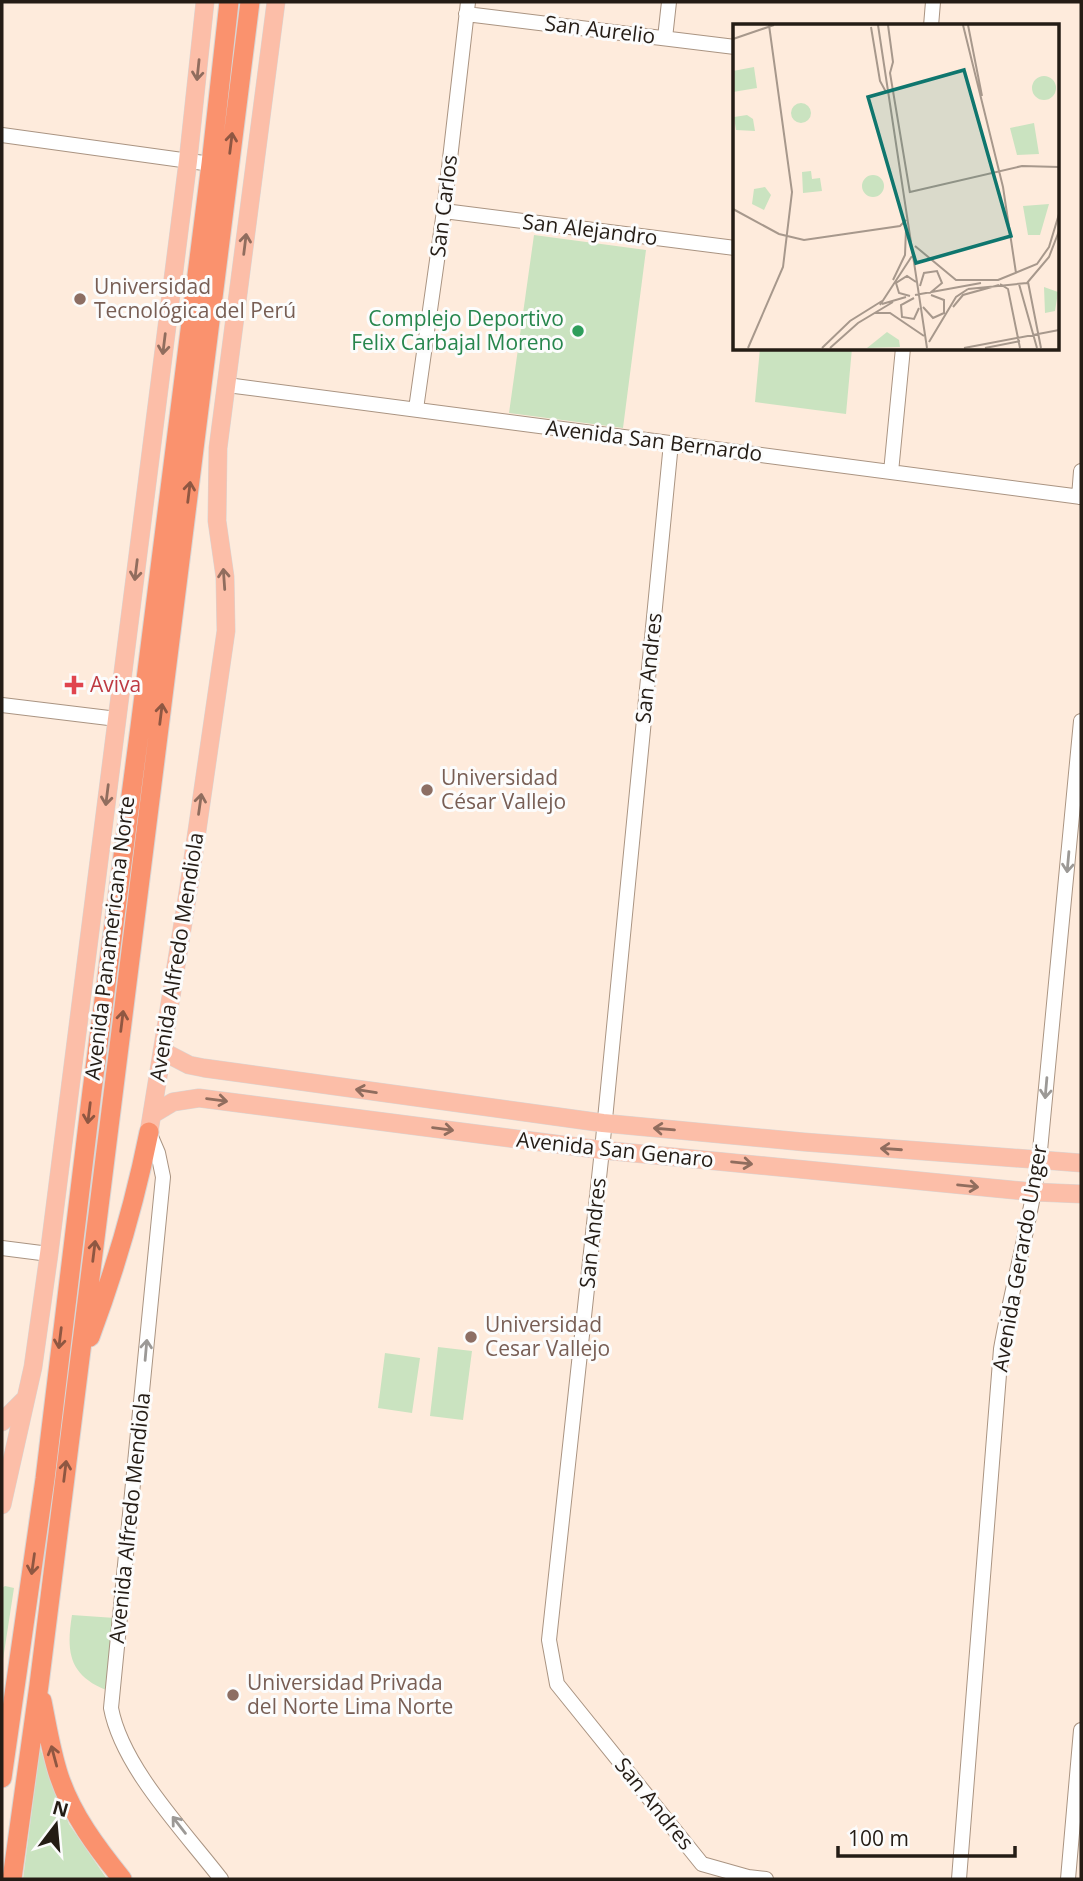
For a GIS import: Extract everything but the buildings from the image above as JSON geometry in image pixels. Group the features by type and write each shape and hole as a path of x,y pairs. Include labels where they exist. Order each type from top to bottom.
{"highway":[{"name":"Avenida Panamericana Norte","path":"2,1778 44,1479 211,164 229,2"},
{"name":"Avenida Panamericana Norte","path":"12,1879 39,1685 250,2"},
{"path":"79,1367 106,1294 138,1187 151,1123"},
{"path":"39,1685 51,1746 72,1807 122,1879"}],"main road":[{"path":"2,1505 33,1367 49,1254 188,161 205,2"},
{"name":"Avenida Alfredo Mendiola","path":"151,1123 226,631 225,577 217,521 218,448 276,2"},
{"name":"Avenida San Genaro","path":"162,1051 189,1065 204,1068 603,1123 804,1142 1081,1163"},
{"name":"Avenida San Genaro","path":"151,1123 173,1102 199,1097 602,1150 1034,1192 1081,1194"},
{"path":"401,1124 405,1097"},
{"path":"2,1422 24,1400"}],"street":[{"path":"665,38 669,2"},
{"path":"930,24 933,2"},
{"name":"San Aurelio","path":"467,8 733,47"},
{"name":"San Carlos","path":"416,409 444,211 467,8"},
{"path":"2,135 211,164"},
{"name":"San Alejandro","path":"444,211 733,248"},
{"path":"891,472 903,350"},
{"name":"Avenida San Bernardo","path":"227,385 1080,497"},
{"name":"San Andres","path":"671,443 602,1150 549,1640 557,1684 702,1864 748,1877 766,1879"},
{"path":"1080,497 1081,471"},
{"path":"2,705 117,719"},
{"name":"Avenida Gerardo Unger","path":"959,1879 1001,1349 1039,1161 1081,721"},
{"name":"Avenida Alfredo Mendiola","path":"151,1123 163,1177 111,1708 114,1725 135,1768 221,1879"},
{"path":"2,1248 49,1254"},
{"path":"1068,1879 1081,1730"}],"green space":[{"name":"Complejo Deportivo Felix Carbajal Moreno","path":"534,235 646,250 623,428 509,413"},
{"path":"760,350 852,350 846,414 755,402"},
{"path":"438,1347 472,1351 463,1420 430,1416"},
{"path":"385,1353 420,1358 412,1413 378,1408"},
{"path":"2,1588 14,1588 2,1666"},
{"path":"72,1615 115,1618 106,1690 84,1677 73,1661 70,1651"},
{"path":"40,1748 69,1824 107,1879 23,1879"}],"place":[{"name":"Universidad Tecnológica del Perú","path":"80,299"},
{"name":"Complejo Deportivo Felix Carbajal Moreno","path":"578,331"},
{"name":"Aviva","path":"74,685"},
{"name":"Universidad César Vallejo","path":"427,790"},
{"name":"Universidad Cesar Vallejo","path":"471,1337"},
{"name":"Universidad Privada del Norte Lima Norte","path":"233,1695"}]}
